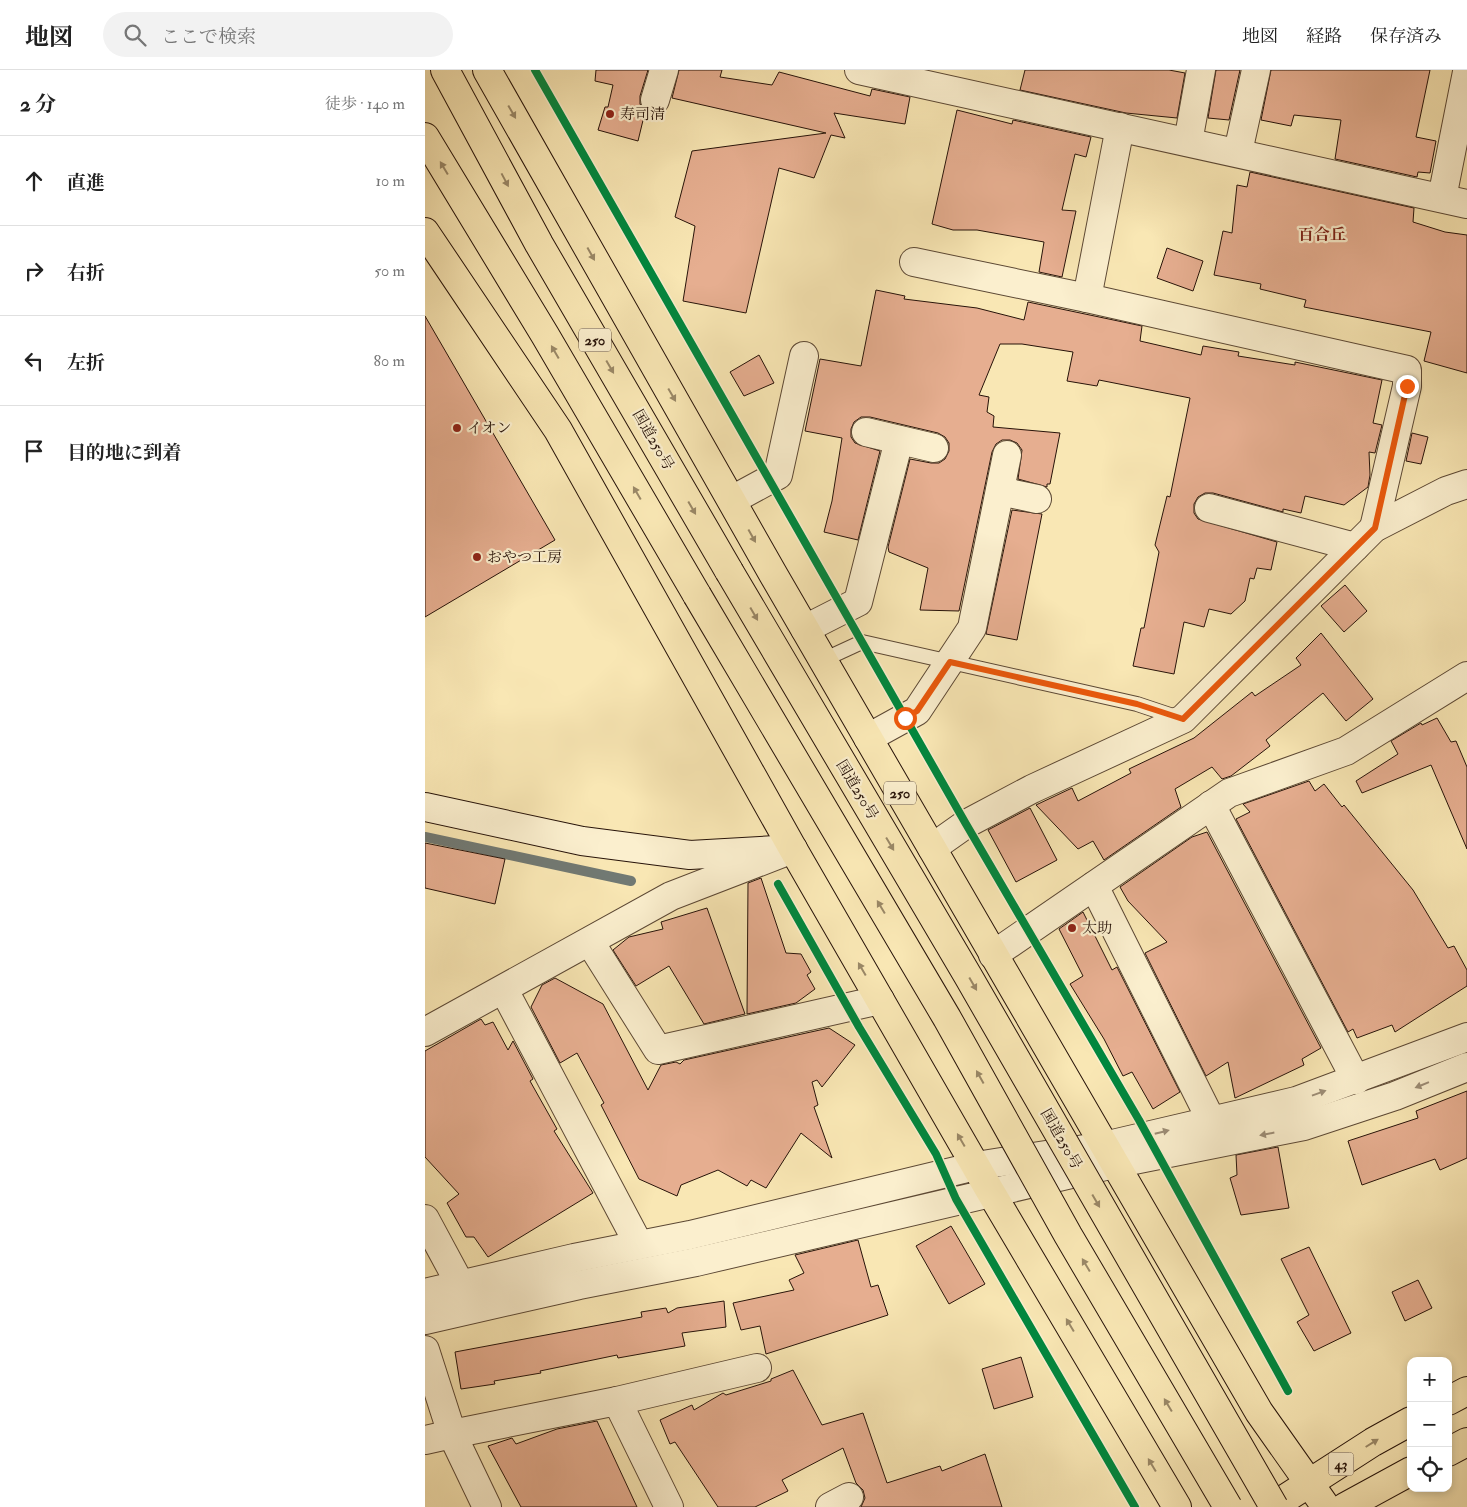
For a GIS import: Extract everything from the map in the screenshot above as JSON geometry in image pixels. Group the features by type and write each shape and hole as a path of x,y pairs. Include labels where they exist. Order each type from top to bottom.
{"main road":[{"name":"国道250号","path":"445,70 539,244 729,572 968,976 1273,1507"},
{"name":"250","path":"487,70 805,629 1259,1412 1326,1507"},
{"name":"250","path":"425,137 545,335 947,1018 1068,1235 1228,1507"},
{"path":"425,232 558,430 793,849 990,1191 1177,1507"},
{"path":"1452,1399 1467,1391"},
{"name":"43","path":"1273,1507 1373,1442 1407,1423"},
{"path":"1452,1450 1467,1442"},
{"path":"1345,1507 1407,1473"}],"street":[{"path":"655,100 664,70"},
{"path":"1188,142 1201,70"},
{"path":"1238,152 1256,70"},
{"path":"878,72 1120,128 1238,152 1304,169 1455,201 1467,72"},
{"path":"1087,298 1120,128"},
{"path":"914,262 1087,298 1407,370 1407,386 1375,528"},
{"path":"732,500 778,475 804,356"},
{"path":"866,432 934,448"},
{"path":"805,629 858,602 899,440"},
{"path":"869,738 917,711 972,628 1007,454"},
{"path":"932,848 966,824 1033,789 1183,719 1375,528 1446,491 1467,484"},
{"path":"1000,491 1037,499"},
{"path":"1209,508 1355,547"},
{"path":"993,955 1229,793 1346,751 1467,676"},
{"path":"1211,805 1356,1080"},
{"path":"425,807 582,841 690,855 793,849"},
{"path":"425,1032 671,896 793,849"},
{"path":"1094,886 1211,1120"},
{"path":"590,942 658,1050 880,1000"},
{"path":"504,990 639,1245"},
{"path":"425,1320 579,1284 696,1262 990,1191 1109,1155 1211,1120 1296,1101 1467,1037"},
{"path":"425,1292 639,1245 976,1166 1109,1155 1304,1126 1395,1096 1467,1067"},
{"path":"425,1219 460,1284"},
{"path":"425,1350 452,1434 487,1507"},
{"path":"425,1440 617,1401 757,1368"},
{"path":"617,1401 669,1507"}],"lane":[{"path":"823,660 862,642 1137,704 1183,719"}],"building":[{"path":"596,70 648,70 640,96 640,104 645,112 638,141 598,130 605,107 608,107 613,85 595,81"},
{"path":"679,70 722,70 720,77 772,85 779,72 870,96 872,89 910,97 905,124 834,113 845,138 831,135 814,178 779,168 746,313 683,301 695,226 675,217 692,151 826,133 672,98"},
{"path":"1025,70 1169,70 1185,73 1177,118 1126,113 1020,90"},
{"path":"1216,70 1240,70 1229,120 1208,118"},
{"path":"1271,70 1430,70 1416,137 1436,141 1430,173 1418,172 1417,177 1335,159 1341,120 1294,115 1291,126 1261,120"},
{"path":"957,110 1012,124 1013,120 1091,137 1086,157 1075,154 1062,210 1076,211 1062,277 1039,272 1044,242 977,230 953,230 932,224"},
{"path":"1250,172 1414,208 1413,222 1445,232 1467,235 1467,373 1424,361 1431,332 1304,307 1306,300 1260,289 1261,284 1214,275 1223,231 1232,233 1237,185 1247,187"},
{"path":"1167,248 1203,261 1193,291 1157,278"},
{"path":"876,290 905,296 904,299 977,308 1024,320 1028,302 1142,326 1140,341 1201,355 1203,346 1239,352 1238,356 1295,365 1295,362 1382,380 1373,423 1382,425 1375,453 1369,452 1370,475 1368,487 1344,505 1305,496 1301,513 1283,509 1283,512 1213,493 1205,493 1198,497 1194,504 1194,513 1198,519 1277,542 1271,570 1257,568 1254,579 1250,578 1245,601 1231,614 1209,609 1204,627 1184,622 1174,674 1133,666 1141,628 1144,628 1159,552 1155,545 1167,496 1170,497 1190,398 1099,380 1097,386 1067,381 1073,352 1022,344 1000,344 979,395 989,397 987,412 994,416 993,427 1060,433 1050,484 1047,484 1047,487 1018,479 1022,450 1017,443 1010,440 1002,440 996,444 992,452 959,611 920,610 928,568 889,552 888,547 910,459 939,463 945,459 949,451 949,443 945,437 938,433 870,417 861,417 854,422 851,429 851,437 855,443 880,451 858,540 824,532 832,501 842,438 805,431 820,359 861,366"},
{"name":"イオン","path":"425,316 555,540 425,617"},
{"path":"759,355 774,383 744,396 730,372"},
{"path":"1412,433 1428,437 1421,464 1406,461"},
{"path":"1012,510 1042,514 1017,640 986,634"},
{"path":"1345,585 1367,611 1344,632 1321,606"},
{"path":"1321,633 1373,699 1346,721 1323,693 1266,740 1270,746 1231,776 1222,779 1212,767 1175,789 1181,807 1104,860 1093,841 1078,849 1036,805 1072,788 1078,801 1131,773 1129,769 1194,738 1252,692 1255,696 1301,665 1296,658"},
{"path":"1437,718 1451,742 1456,741 1467,767 1467,849 1431,765 1362,793 1356,781 1398,754 1391,741 1421,723 1422,725"},
{"path":"1309,781 1315,791 1324,784 1342,807 1344,805 1413,890 1448,948 1454,946 1467,970 1467,986 1395,1032 1392,1025 1357,1038 1353,1029 1348,1032 1236,819 1250,812 1243,804"},
{"path":"1030,808 1057,860 1016,882 988,830"},
{"path":"1207,832 1321,1048 1302,1059 1304,1065 1235,1098 1228,1062 1206,1076 1145,953 1167,942 1128,901 1120,887 1192,837"},
{"path":"425,843 505,859 495,904 425,888"},
{"path":"761,878 786,953 801,954 811,972 807,975 815,989 796,1003 747,1014 748,883"},
{"path":"707,908 745,1014 704,1024 669,966 636,986 613,950 629,937 663,929 661,922"},
{"path":"1083,912 1112,970 1117,967 1180,1092 1153,1109 1132,1072 1123,1076 1104,1039 1070,984 1083,976 1059,929"},
{"path":"555,978 603,1004 648,1090 661,1065 676,1062 680,1064 684,1060 829,1028 855,1045 822,1087 817,1080 812,1082 818,1105 814,1107 832,1158 801,1133 766,1188 751,1180 747,1186 718,1170 681,1185 677,1196 639,1179 601,1105 604,1103 577,1053 560,1063 531,1007 542,985"},
{"path":"481,1019 485,1025 493,1022 508,1050 513,1041 533,1079 530,1081 557,1129 554,1131 593,1193 488,1257 474,1237 466,1237 447,1203 459,1194 425,1157 425,1051"},
{"path":"1467,1091 1467,1158 1440,1170 1435,1159 1362,1185 1348,1141 1418,1118 1416,1111"},
{"path":"1278,1147 1289,1208 1241,1215 1230,1178 1237,1175 1236,1155"},
{"path":"951,1226 985,1284 949,1304 916,1246"},
{"path":"858,1240 871,1287 878,1285 888,1315 766,1354 760,1326 741,1330 733,1303 794,1290 789,1280 804,1273 795,1255"},
{"path":"1309,1247 1351,1333 1314,1351 1297,1322 1309,1315 1281,1259"},
{"path":"1418,1280 1432,1308 1405,1321 1392,1292"},
{"path":"724,1301 726,1327 682,1333 685,1346 618,1358 617,1355 540,1371 541,1373 494,1381 495,1384 461,1389 455,1352 642,1317 641,1312 666,1308 668,1313 677,1308"},
{"path":"1021,1357 1033,1397 994,1409 982,1369"},
{"path":"793,1370 822,1425 863,1413 887,1483 940,1466 942,1471 985,1454 1002,1507 861,1507 865,1498 863,1490 856,1483 843,1448 782,1480 788,1491 755,1507 718,1507 675,1442 670,1444 660,1420 692,1405 694,1410 723,1393 726,1395 771,1381 771,1379"},
{"path":"597,1421 637,1507 521,1507 488,1446 512,1438 516,1444 557,1429"}],"waterway":[{"path":"425,837 631,881"}],"cycle path":[{"path":"535,70 966,824 1139,1120 1288,1391"},
{"path":"778,884 859,1027 936,1154 956,1199 1135,1507"}],"place":[{"name":"寿司清","path":"610,114"},
{"name":"イオン","path":"457,428"},
{"name":"おやつ工房","path":"477,557"},
{"name":"太助","path":"1072,928"}],"district":[{"name":"百合丘","path":"1322,235"}],"route":[{"path":"905,718 917,711 950,662 1137,704 1183,719 1375,528 1407,386"}]}
